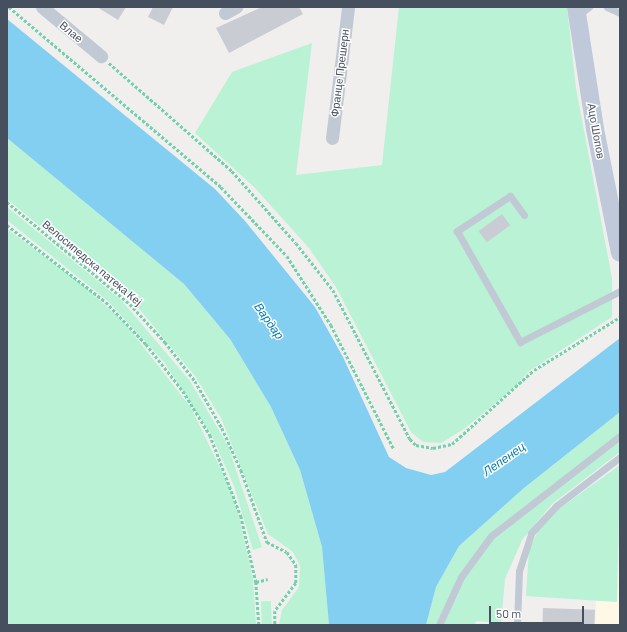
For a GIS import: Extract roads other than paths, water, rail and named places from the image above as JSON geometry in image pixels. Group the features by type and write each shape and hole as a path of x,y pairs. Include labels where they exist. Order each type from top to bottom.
{"street":[{"name":"Влае","path":"42,7 101,56"},
{"name":"Францe Прешерн","path":"332,138 348,7"},
{"name":"Ацо Шопов","path":"581,10 595,129 620,254"}],"lane":[{"path":"607,7 620,13"},
{"path":"524,215 510,196 457,231 520,342 620,291"},
{"path":"439,625 461,577 491,536 620,436"},
{"path":"517,625 520,564 531,533 556,506 620,457"}],"water":[{"path":"7,19 215,189 245,221 315,307 343,357 389,457 406,468 431,475 445,472 620,338 620,412 524,488 459,546 436,587 426,625 329,625 322,547 300,470 271,407 230,339 184,284 7,138"}],"water label":[{"name":"Вардар","path":"269,321"},
{"name":"Лепенец","path":"504,459"}]}
